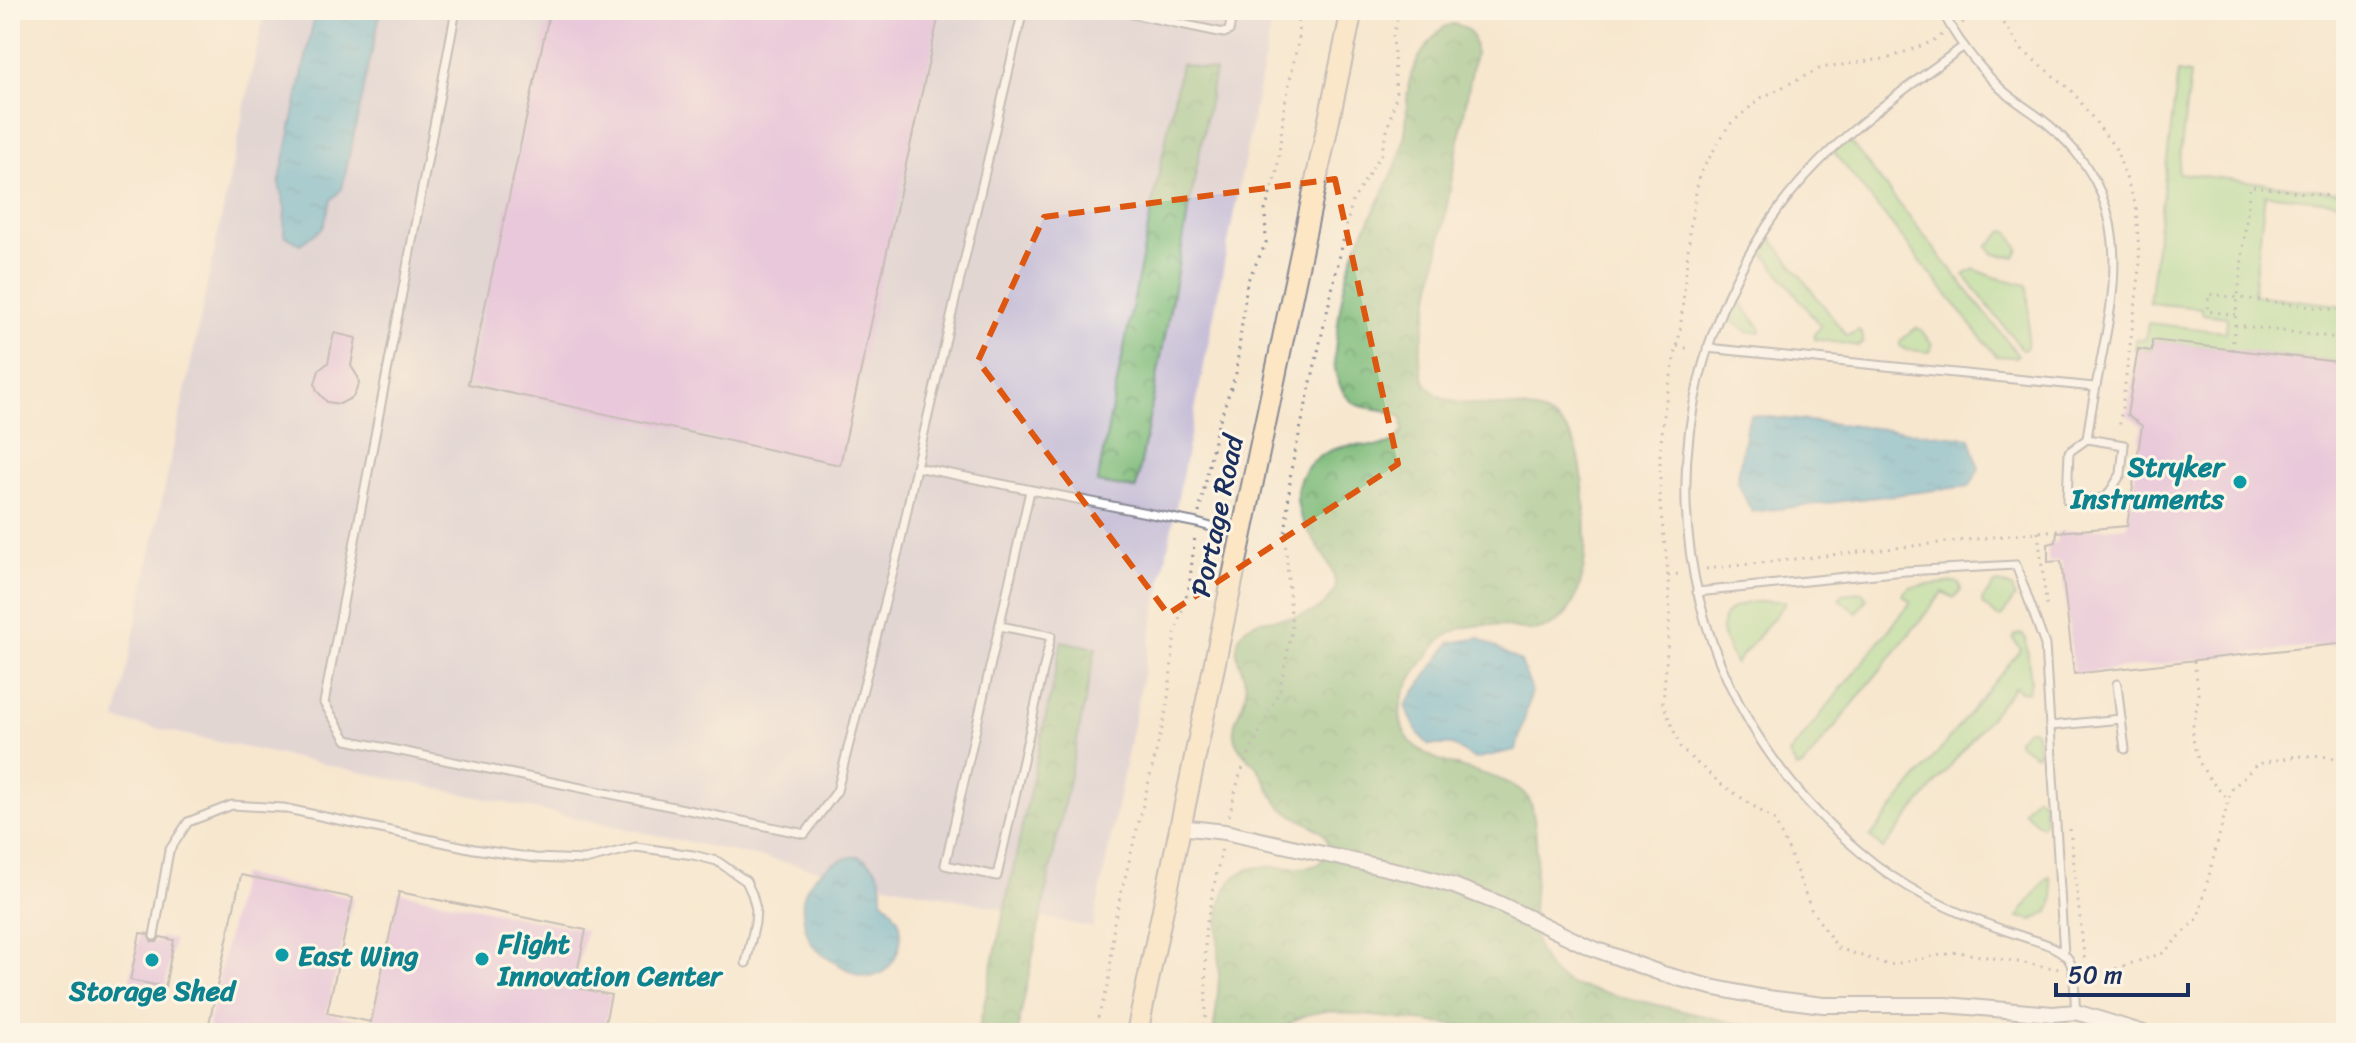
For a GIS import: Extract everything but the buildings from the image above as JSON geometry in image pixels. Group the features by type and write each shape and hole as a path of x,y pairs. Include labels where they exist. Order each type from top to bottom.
{"main road":[{"name":"Portage Road","path":"1137,1033 1352,10"}],"street":[{"path":"1180,827 1225,832 1454,886 1498,903 1589,947 1663,974 1711,987 1823,1005 1946,1005 2053,1014 2076,1012 2144,1033"}],"lane":[{"path":"456,10 324,703 347,740 805,834 837,791 900,544 1023,10"},
{"path":"1114,10 1224,33 1229,31 1233,10"},
{"path":"1942,10 1964,46 2001,88 2044,120 2072,146 2101,190 2113,244 2115,282 2087,439 2069,452 2067,500 2106,498 2121,474 2124,445 2087,439"},
{"path":"1964,46 1843,137 1823,156 1761,235 1724,306 1707,348 1691,406 1687,436 1686,516 1697,592 1724,672 1738,704 1786,778 1817,812 1875,864 1929,899 1985,924 2044,944 2064,955 2070,962 2076,1012"},
{"path":"1707,348 2094,387"},
{"path":"916,467 1197,523 1241,535"},
{"path":"1000,626 1051,636 997,876 945,865 1030,491"},
{"path":"1697,592 1905,571 2016,565 2045,645 2064,955"},
{"path":"2117,684 2125,749"},
{"path":"2050,726 2121,719"},
{"path":"154,936 169,851 188,822 232,805 283,808 474,849 535,858 585,860 636,847 717,861 746,881 752,894 756,909 755,923 746,963"}],"path":[{"path":"1200,1033 1206,1016 1205,931 1225,832 1240,774 1280,689 1292,630 1285,538 1291,470 1352,202 1381,154 1396,96 1393,35 1400,10"},
{"path":"2232,350 2250,186 2346,198"},
{"path":"2236,315 2207,311 2209,294 2346,311"},
{"path":"2235,325 2346,339"},
{"path":"1677,346 1691,349"},
{"path":"1706,569 2065,529"},
{"path":"1668,576 1683,573"},
{"path":"2194,661 2198,693 2193,726 2194,744 2199,762 2211,782 2228,799"},
{"path":"1721,784 1774,820 1811,909 1838,948 1889,965 1957,952 2096,973 2163,953 2198,918 2231,790 2257,764 2297,756 2331,757 2346,763"}],"highlighted area":[{"path":"1335,179 1398,464 1168,614 978,361 1044,217"}],"shaded area":[{"path":"265,10 1274,10 1093,928 116,720"}],"green space":[{"path":"1453,24 1471,34 1475,54 1420,351 1422,373 1427,385 1442,398 1537,411 1558,422 1574,442 1582,475 1586,541 1579,588 1571,607 1557,622 1532,631 1491,625 1454,631 1436,645 1413,676 1402,699 1401,723 1406,735 1418,748 1434,758 1494,777 1525,794 1532,807 1536,838 1535,936 1543,961 1554,974 1572,985 1777,1033 1527,1033 1326,1011 1300,1018 1279,1033 1213,1033 1219,979 1218,925 1224,894 1234,878 1247,870 1263,867 1308,867 1319,863 1327,852 1325,836 1279,805 1258,769 1236,742 1235,724 1246,689 1237,643 1248,626 1259,621 1313,612 1326,603 1336,588 1328,564 1302,519 1298,506 1299,484 1307,468 1329,451 1347,446 1390,444 1403,431 1402,418 1384,410 1359,406 1344,393 1336,375 1335,363 1338,321 1344,285 1355,250 1388,185 1401,151 1412,71 1435,36"},
{"path":"1181,64 1215,71 1136,489 1097,483"},
{"path":"2178,72 2190,74 2178,173 2346,193 2346,203 2265,194 2253,295 2346,306 2346,363 2152,341 2152,351 2135,349 2136,339 2145,340 2148,323 2226,332 2227,317 2202,314 2202,308 2149,303"},
{"path":"1848,139 2018,355 1996,356 1833,151"},
{"path":"2004,231 2009,232 2019,249 2015,257 1994,254 1987,247"},
{"path":"1766,237 1772,239 1847,336 1859,330 1863,343 1858,346 1815,339 1814,334 1821,327 1760,248"},
{"path":"1974,269 2027,285 2027,347 2022,349 1964,275"},
{"path":"1736,297 1761,329 1760,332 1749,332 1733,322 1730,307 1732,298"},
{"path":"1916,328 1932,344 1930,352 1906,350 1900,346 1900,341"},
{"path":"1960,584 1961,591 1954,598 1943,592 1802,767 1797,768 1789,754 1911,602 1902,595 1909,587"},
{"path":"1995,584 2012,588 2015,597 2002,616 1998,617 1982,604 1982,600"},
{"path":"1862,592 1867,598 1857,612 1839,599 1842,594"},
{"path":"1785,601 1735,664 1722,633 1723,619 1728,612 1746,604"},
{"path":"2022,634 2026,639 2031,683 2028,692 2020,691 2015,686 1883,849 1870,837 2021,649 2013,639 2015,635"},
{"path":"1062,641 1096,648 1017,1033 978,1033"},
{"path":"2027,729 2033,729 2036,733 2038,752 2035,755 2018,743"},
{"path":"2036,796 2043,801 2045,822 2041,826 2023,811"},
{"path":"2050,877 2054,897 2049,912 2033,920 2018,917 2047,878"}],"water":[{"path":"316,10 381,10 342,189 331,200 323,228 300,244 284,235 285,208 279,184"},
{"path":"1750,415 1970,438 1979,469 1970,486 1752,512 1737,482"},
{"path":"1479,638 1521,662 1532,691 1516,750 1475,759 1452,745 1429,745 1419,735 1405,706 1450,643"},
{"path":"858,856 871,863 878,873 882,899 897,917 901,932 896,957 885,970 870,977 855,974 816,949 806,930 803,913 803,898 814,878 834,863"}],"place":[{"name":"Stryker Instruments","path":"2240,482"},
{"name":"East Wing","path":"282,955"},
{"name":"Flight Innovation Center","path":"482,959"},
{"name":"Storage Shed","path":"152,960"}]}
